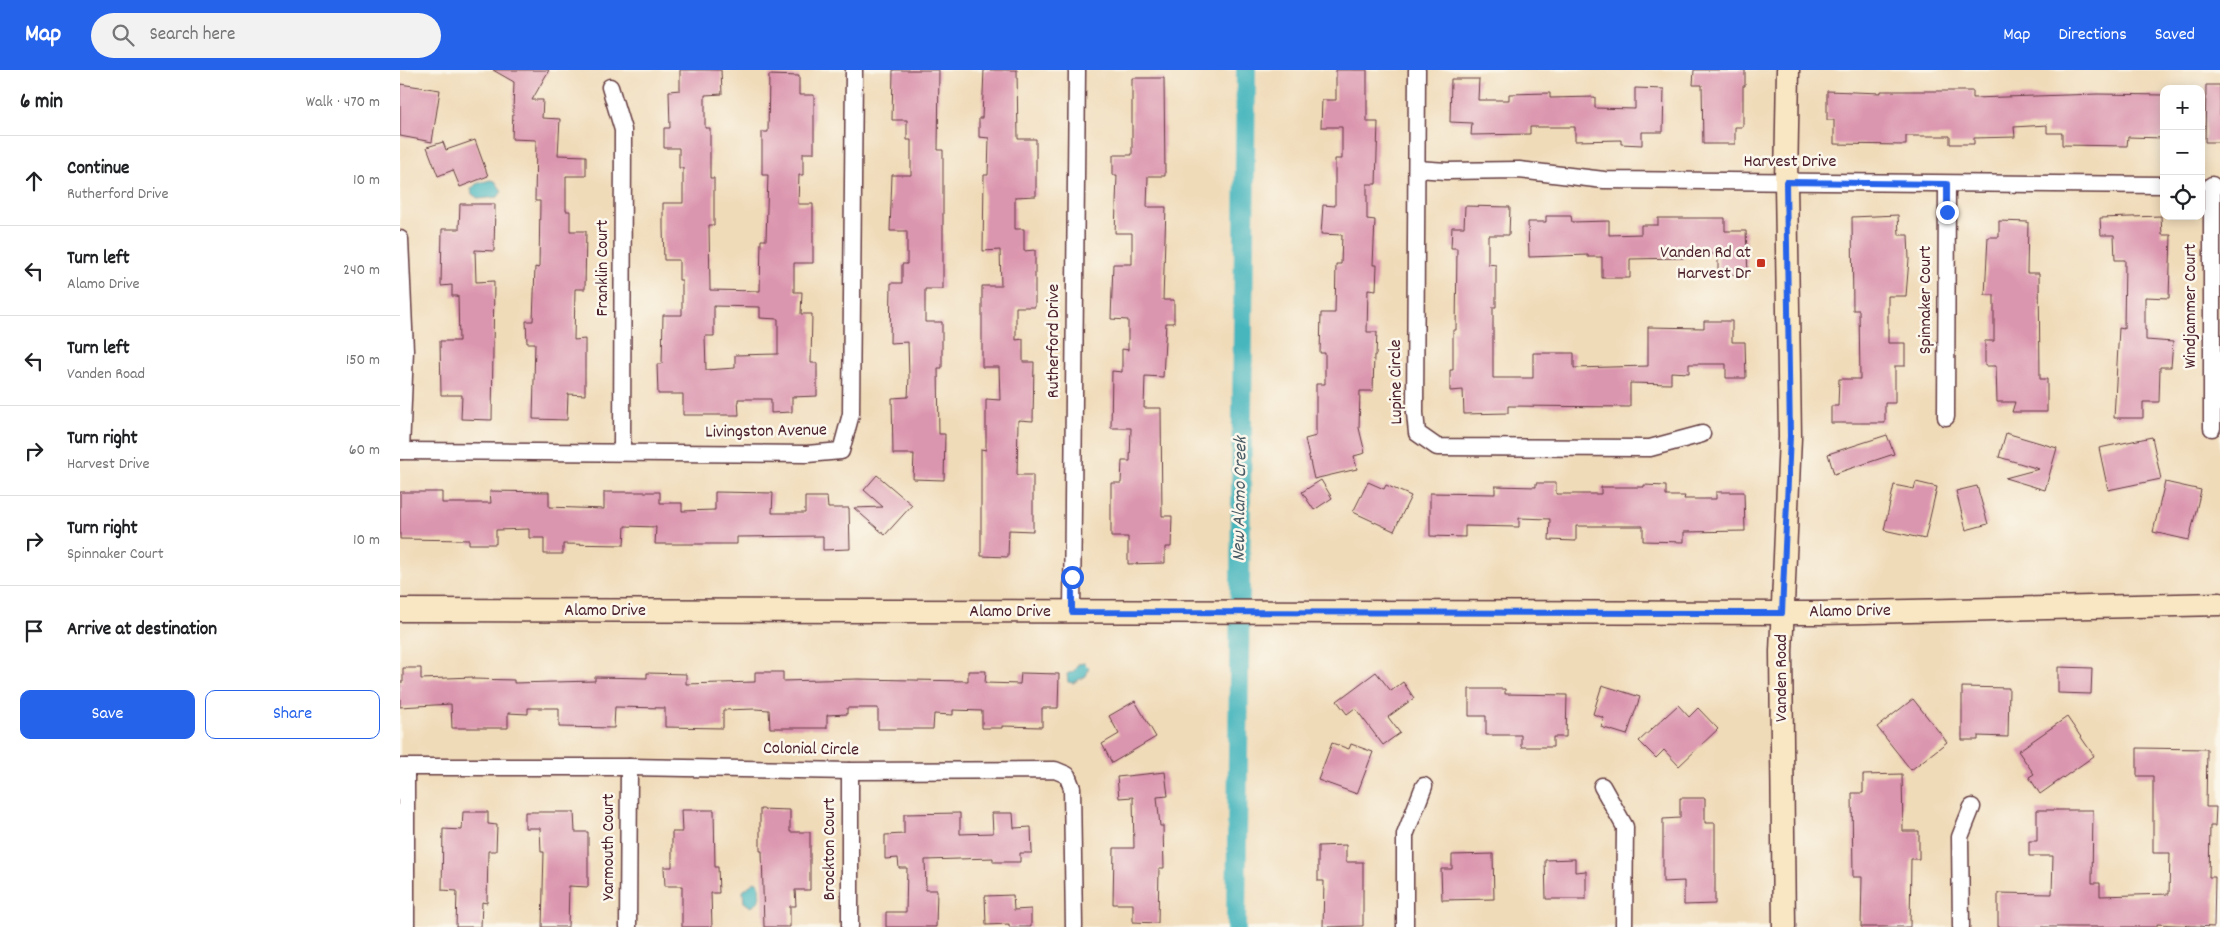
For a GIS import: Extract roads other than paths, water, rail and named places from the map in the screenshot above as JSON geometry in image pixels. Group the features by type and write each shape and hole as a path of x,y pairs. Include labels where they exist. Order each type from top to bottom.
{"main road":[{"name":"Vanden Road","path":"1784,927 1782,613 1790,436 1786,182 1788,70"},
{"name":"Alamo Drive","path":"400,610 1782,613 2220,604"}],"street":[{"name":"Livingston Avenue","path":"401,451 807,454 841,451 851,414 854,70"},
{"name":"Rutherford Drive","path":"1072,612 1077,70"},
{"name":"Lupine Circle","path":"1417,70 1415,413 1417,433 1437,447 1650,448 1702,434"},
{"name":"Franklin Court","path":"610,87 623,130 622,452"},
{"name":"Harvest Drive","path":"1417,169 1518,170 1604,180 2160,185"},
{"name":"Spinnaker Court","path":"1946,417 1947,184"},
{"name":"Windjammer Court","path":"2211,185 2212,428"},
{"path":"400,239 405,350 401,451"},
{"path":"403,767 406,927"},
{"name":"Colonial Circle","path":"403,767 629,767 850,771 1048,770 1067,775 1072,788 1074,927"},
{"name":"Yarmouth Court","path":"628,927 629,767"},
{"name":"Brockton Court","path":"850,771 850,927"},
{"path":"1404,927 1405,835 1424,786"},
{"path":"1602,786 1625,827 1624,927"},
{"path":"1961,927 1960,837 1972,807"}],"water":[{"path":"490,180 495,181 502,191 498,197 479,199 472,194 471,189 476,184"},
{"path":"1084,663 1089,668 1086,676 1073,683 1068,682 1067,674 1074,671 1078,664"},
{"path":"755,881 759,884 760,897 755,905 751,907 744,902 743,891"}],"waterway":[{"name":"New Alamo Creek","path":"1236,927 1246,70"}],"place":[{"name":"Vanden Rd at Harvest Dr","path":"1761,263"}]}
